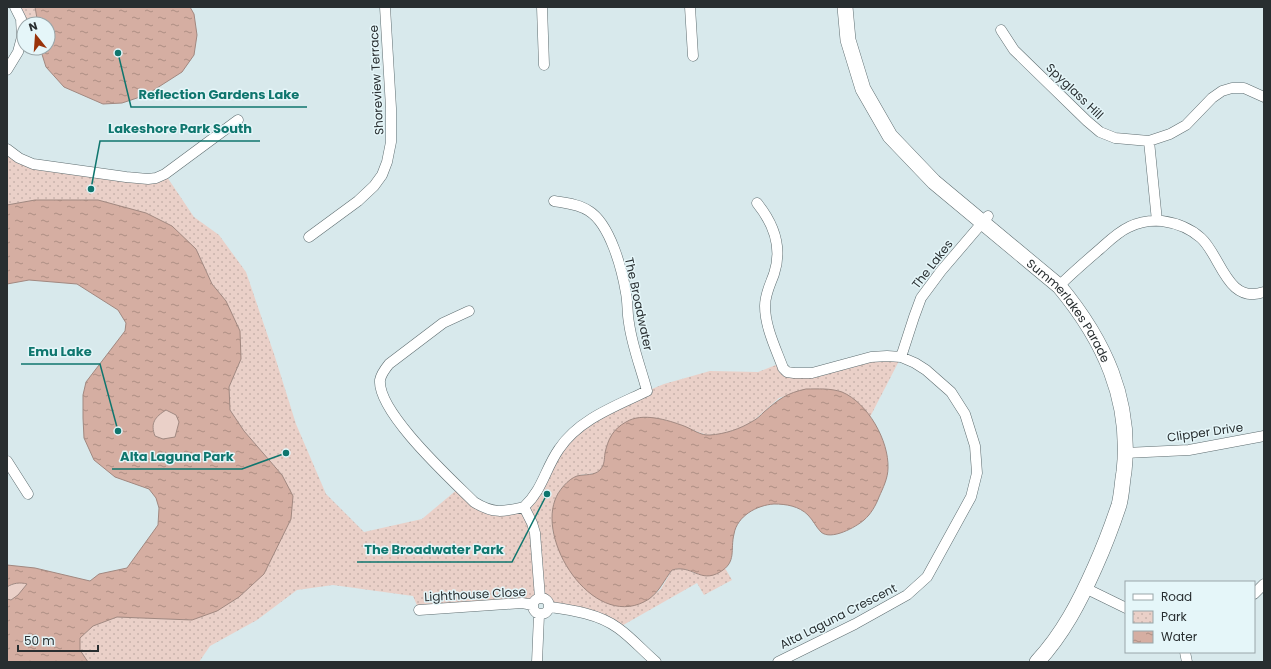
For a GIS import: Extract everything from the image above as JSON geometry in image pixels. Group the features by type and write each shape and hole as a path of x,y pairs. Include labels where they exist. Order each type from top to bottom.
{"street":[{"path":"7,70 18,52 22,37 21,19 15,7"},
{"name":"Shoreview Terrace","path":"309,237 358,201 374,186 382,175 387,162 392,142 386,7"},
{"path":"542,7 544,65"},
{"path":"690,7 693,56"},
{"name":"Summerlakes Parade","path":"845,7 848,40 863,89 886,129 909,157 934,182 1044,261 1062,283 1097,320 1109,342 1127,394 1133,423 1130,453 1131,483 1125,514 1118,536 1089,590 1066,624 1037,662"},
{"name":"Summerlakes Parade","path":"854,7 856,29 861,54 869,78 880,103 894,127 910,145 986,219"},
{"name":"Spyglass Hill","path":"1001,30 1014,50 1087,121 1100,132 1115,138 1149,141 1170,134 1186,126 1212,98 1222,91 1232,88 1244,88 1264,97"},
{"path":"7,149 19,158 33,164 148,179 165,174 238,120"},
{"path":"1149,141 1157,221"},
{"name":"The Broadwater","path":"524,506 540,489 551,462 560,448 575,431 592,418 647,391 632,342 623,278 608,234 600,220 589,211 574,205 554,201"},
{"path":"757,203 767,215 773,227 777,243 778,257 767,291 765,306 766,320 783,368 787,372 812,373 871,357 901,357"},
{"name":"The Lakes","path":"901,357 921,298 940,271 986,219"},
{"path":"1062,283 1121,231 1140,222 1157,221 1171,222 1190,230 1201,238 1210,248 1227,279 1232,286 1238,290 1249,294 1264,292"},
{"path":"469,311 443,323 389,364 383,372 380,381 382,392 394,414 409,435 474,502 484,509 497,511 510,510 524,506 535,533 535,613 544,615 548,612 550,607 547,600 536,602"},
{"name":"Alta Laguna Crescent","path":"778,662 855,624 907,595 927,577 971,497 977,473 975,446 965,414 951,392 926,370 901,357"},
{"name":"Clipper Drive","path":"1130,453 1189,450 1264,436"},
{"path":"7,461 28,494"},
{"path":"1255,593 1264,584"},
{"path":"1089,590 1125,608"},
{"name":"Summerlakes Parade","path":"1050,662 1079,620 1089,590"},
{"name":"Lighthouse Close","path":"419,610 536,602"},
{"path":"550,607 598,617 618,628 656,662"},
{"path":"537,662 539,615"}],"green space":[{"path":"15,7 35,7 37,16 20,16"},
{"path":"7,149 19,158 126,177 165,174 194,217 219,235 246,272 296,424 326,494 364,532 422,519 459,488 484,509 524,507 575,431 647,391 664,384 710,371 758,372 781,363 794,373 871,357 901,357 870,417 859,404 842,393 825,389 806,389 779,398 753,421 738,429 722,434 707,435 662,419 641,418 605,455 604,463 599,472 580,475 567,482 557,494 555,501 552,517 553,534 649,599 661,589 672,570 676,569 687,570 697,574 708,574 725,568 732,580 704,595 697,583 618,628 549,603 542,599 537,600 534,603 419,610 413,596 333,585 297,590 257,620 210,646 199,662 88,662 80,650 80,638 93,626 117,617 192,620 239,597 264,573 291,519 282,475 244,431 230,410 229,387 241,359 226,301 212,284 196,249 35,200 7,205"},
{"path":"166,410 176,415 180,422 175,437 163,439 155,436 153,424 156,418"},
{"path":"22,582 27,584 18,595 11,600 7,599 7,587"}],"water":[{"path":"35,7 190,7 194,14 197,35 194,55 182,72 146,95 122,103 103,104 64,87 46,67 43,56 56,56 56,16 37,16"},
{"path":"35,200 98,200 146,213 172,226 196,249 212,284 226,301 240,331 241,359 229,387 230,410 244,431 282,475 293,496 291,519 264,574 239,597 217,611 192,620 117,617 93,626 80,638 80,650 88,662 7,662 7,599 11,600 18,595 27,584 17,583 7,587 7,565 35,568 90,581 99,574 127,568 158,525 159,508 156,498 149,489 115,477 94,460 84,438 83,395 86,382 125,331 126,323 118,310 77,284 29,280 7,284 7,205","holes":["166,410 176,415 179,422 175,437 163,439 155,436 153,424 156,418"]},
{"path":"806,389 833,390 842,392 851,397 868,414 881,435 887,457 887,475 884,487 875,506 864,520 843,532 831,535 821,532 804,512 788,505 774,504 755,509 743,517 739,522 734,534 731,560 729,564 720,572 707,576 685,569 672,570 653,596 649,599 629,606 610,604 592,595 576,580 564,561 555,540 552,519 555,500 561,489 570,480 577,476 598,472 602,468 608,443 614,431 621,425 632,419 647,417 670,421 707,435 721,434 738,429 748,424 774,403 794,392"}],"place":[{"name":"Reflection Gardens Lake","path":"118,53"},
{"name":"Lakeshore Park South","path":"91,189"},
{"name":"Emu Lake","path":"118,431"},
{"name":"Alta Laguna Park","path":"286,453"},
{"name":"The Broadwater Park","path":"547,494"}]}
